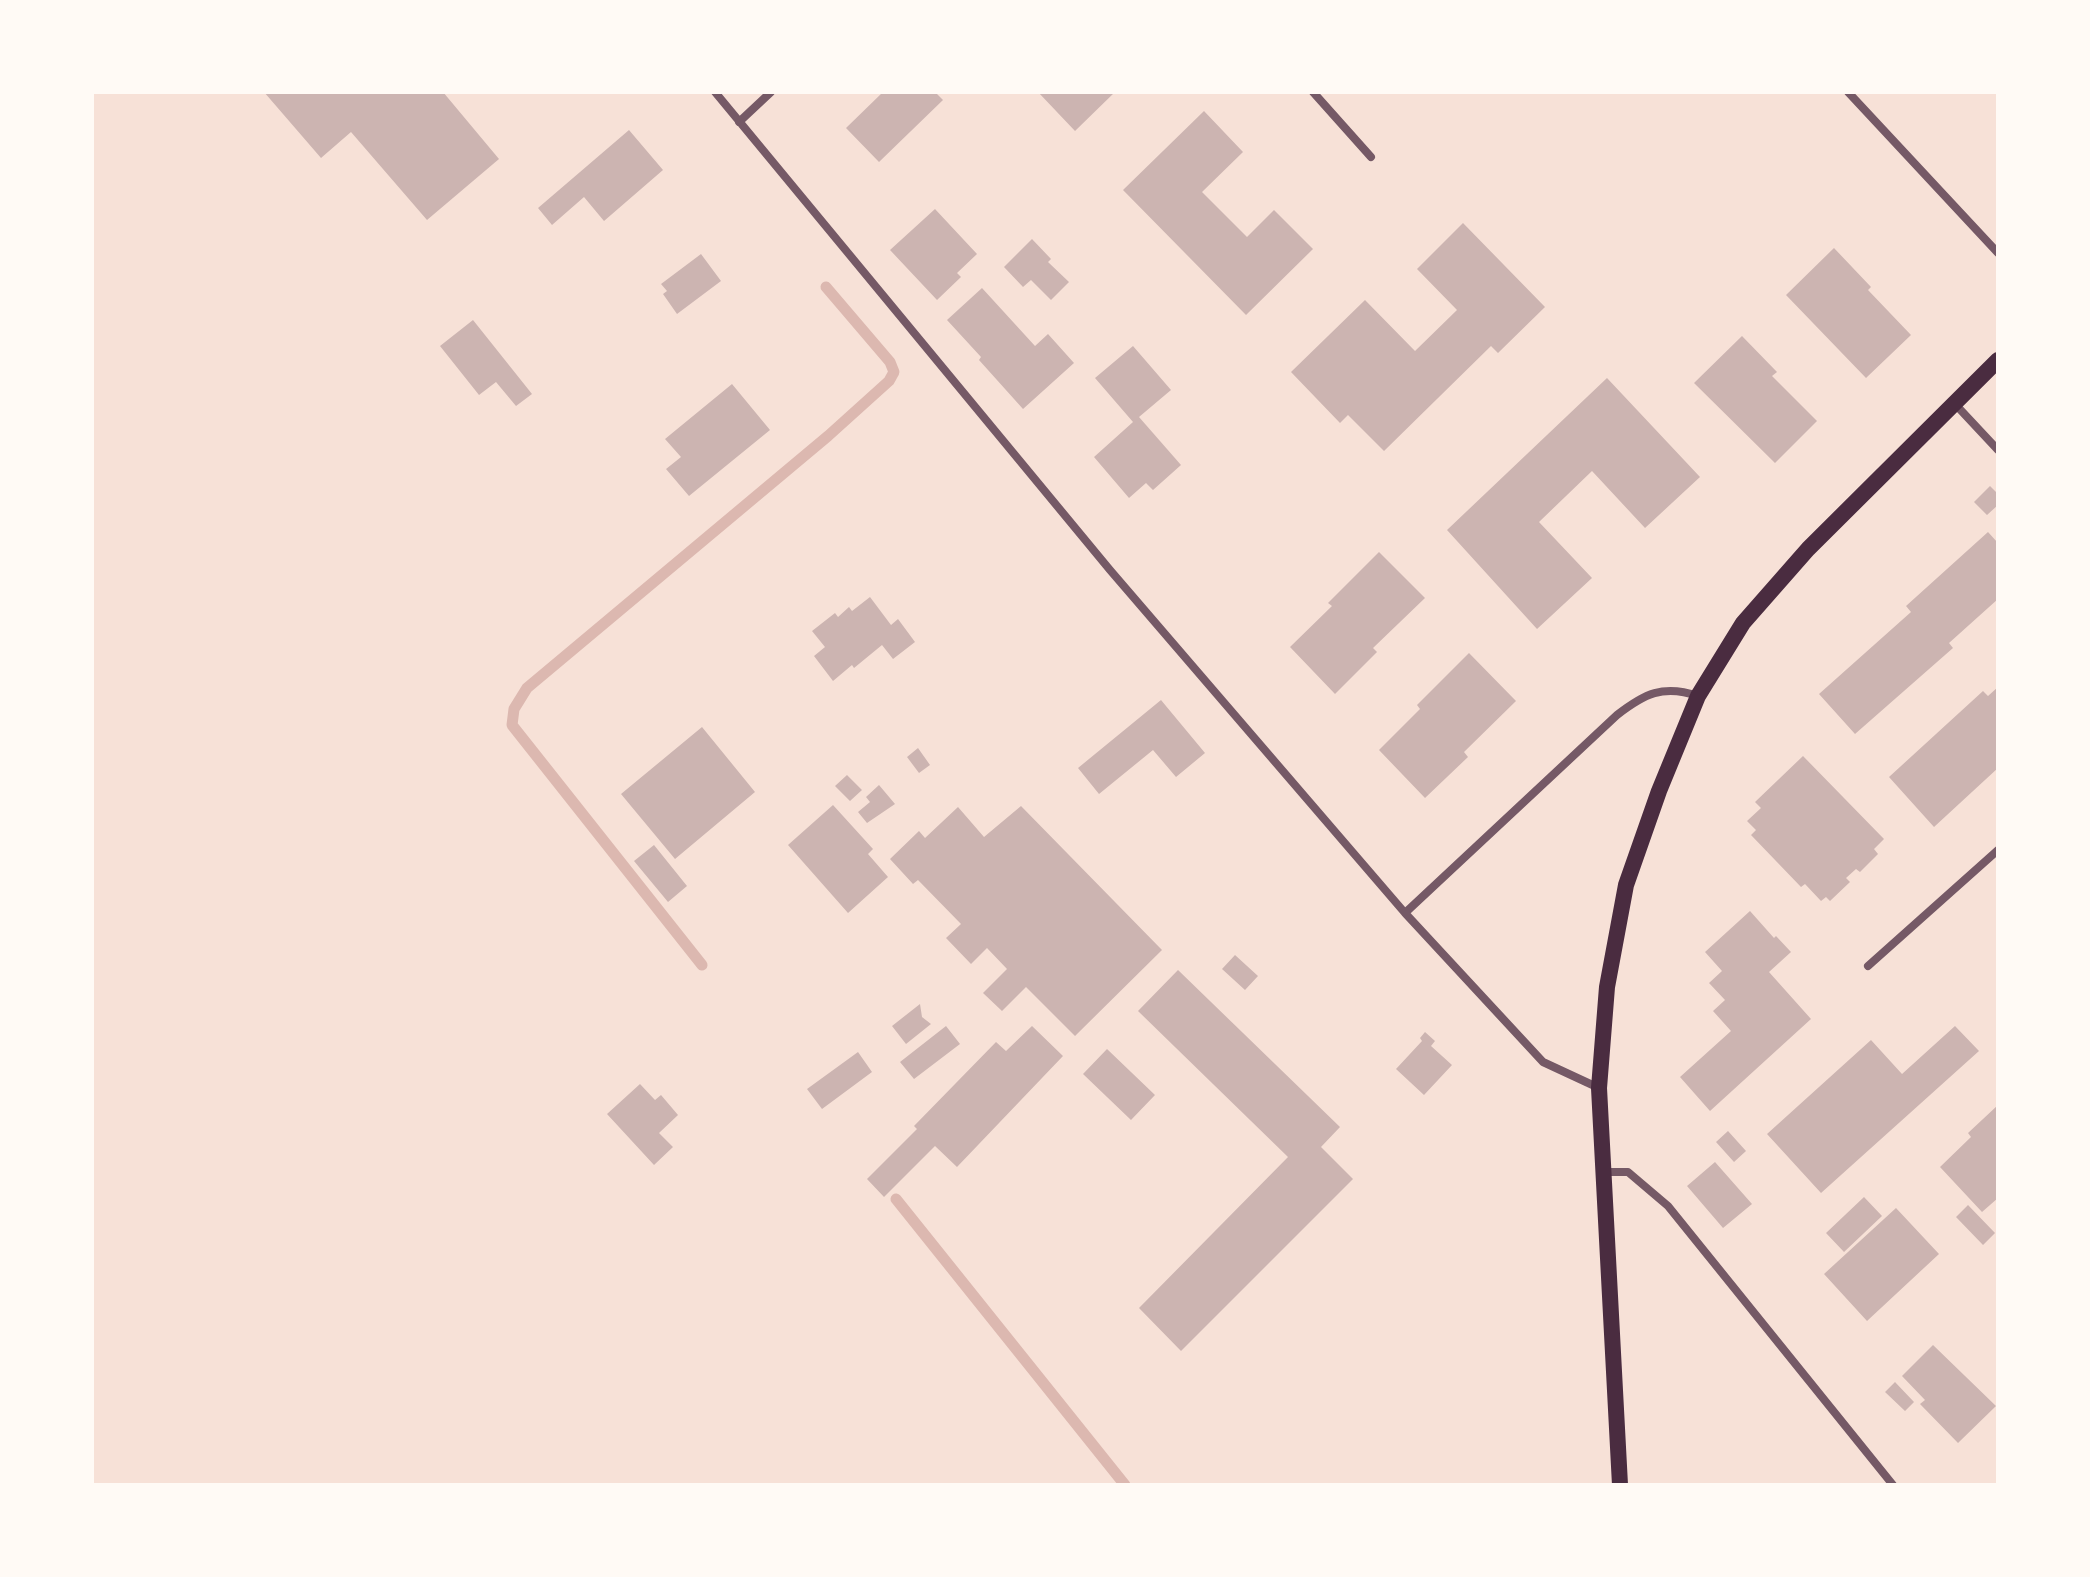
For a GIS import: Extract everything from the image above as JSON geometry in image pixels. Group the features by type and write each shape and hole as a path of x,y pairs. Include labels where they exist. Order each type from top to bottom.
{"main road":[{"path":"1620,1485 1601,1172 1599,1088 1607,987 1626,885 1659,791 1698,696 1743,623 1808,549 1998,360"}],"street":[{"path":"715,92 1110,570 1405,913 1543,1062 1599,1088"},
{"path":"739,122 771,92"},
{"path":"1313,92 1371,157"},
{"path":"1848,92 1998,253"},
{"path":"1955,403 1998,450"},
{"path":"1405,913 1617,715 1641,697 1681,690 1698,696"},
{"path":"1868,966 1998,850"},
{"path":"1601,1172 1628,1172 1668,1206 1893,1485"}],"building":[{"path":"264,92 443,92 499,159 427,220 351,132 321,158"},
{"path":"883,92 935,92 943,100 879,162 846,128"},
{"path":"1038,92 1115,92 1075,131"},
{"path":"1204,111 1243,152 1202,192 1247,237 1274,210 1313,249 1246,315 1123,190"},
{"path":"629,130 663,170 604,221 584,197 552,225 538,208"},
{"path":"935,209 977,254 957,273 961,277 937,300 890,250"},
{"path":"1463,223 1545,307 1498,353 1491,346 1384,451 1348,415 1340,423 1291,372 1365,300 1415,351 1457,310 1417,269"},
{"path":"1032,239 1051,259 1048,262 1069,282 1051,300 1031,280 1023,287 1004,267"},
{"path":"1834,248 1911,335 1866,378 1786,295"},
{"path":"701,254 721,281 677,314 663,294 667,291 661,284"},
{"path":"982,288 1035,346 1048,334 1074,363 1023,409 947,320"},
{"path":"473,320 532,394 516,406 496,382 479,395 440,346"},
{"path":"1742,336 1777,372 1772,376 1817,421 1775,463 1694,383"},
{"path":"1133,346 1171,390 1139,417 1181,465 1153,490 1146,483 1129,498 1094,457 1133,422 1095,378"},
{"path":"1607,378 1700,477 1645,528 1592,471 1539,522 1592,578 1537,629 1447,530"},
{"path":"732,384 770,430 689,496 666,469 681,457 665,439"},
{"path":"1990,486 1998,494 1998,505 1987,515 1974,502"},
{"path":"1988,532 1998,543 1998,599 1949,643 1953,648 1855,734 1819,694 1911,612 1906,606"},
{"path":"1379,552 1425,598 1373,648 1377,652 1335,694 1290,647 1332,606 1328,603"},
{"path":"870,597 891,625 898,619 915,642 893,659 882,645 833,681 814,656 825,647 812,631 835,613 838,617 849,607 852,611"},
{"path":"1469,653 1516,701 1464,752 1468,757 1425,798 1379,750 1420,709 1417,705"},
{"path":"1998,687 1998,768 1934,827 1889,777 1983,691 1988,696"},
{"path":"1161,700 1205,753 1176,777 1153,750 1099,794 1078,768"},
{"path":"702,727 755,792 675,859 621,794"},
{"path":"918,748 930,765 919,773 907,757"},
{"path":"1803,756 1884,839 1874,849 1878,854 1860,872 1856,869 1846,878 1850,882 1830,901 1826,897 1821,901 1805,884 1801,887 1751,835 1756,830 1747,821 1761,808 1755,802"},
{"path":"847,775 862,790 850,801 835,786"},
{"path":"879,785 895,804 867,823 858,812 870,802 866,797"},
{"path":"833,805 873,849 868,854 888,877 848,913 788,845"},
{"path":"1021,806 1162,950 1075,1036 1026,987 1002,1011 983,993 1007,969 987,948 971,964 946,938 961,924 918,880 913,884 890,859 919,831 925,838 958,807 984,837"},
{"path":"654,845 687,886 668,902 634,861"},
{"path":"1750,911 1791,952 1769,972 1811,1019 1710,1111 1680,1077 1731,1031 1713,1011 1725,1000 1709,983 1722,971 1705,952"},
{"path":"1235,955 1258,976 1245,990 1222,969"},
{"path":"1178,970 1340,1127 1321,1147 1353,1179 1181,1351 1139,1308 1288,1157 1138,1011"},
{"path":"920,1004 922,1017 931,1024 906,1044 892,1026"},
{"path":"946,1026 960,1044 914,1079 900,1062"},
{"path":"1032,1026 1063,1056 957,1167 935,1146 884,1197 867,1179 996,1042 1006,1051"},
{"path":"1955,1026 1979,1051 1821,1193 1767,1134 1871,1040 1902,1074"},
{"path":"1425,1032 1435,1041 1431,1046 1452,1065 1424,1095 1396,1069 1422,1041 1420,1038"},
{"path":"1107,1049 1155,1095 1131,1120 1083,1074"},
{"path":"858,1052 872,1072 822,1109 807,1089"},
{"path":"640,1084 655,1100 661,1095 678,1115 659,1133 673,1147 654,1165 607,1114"},
{"path":"1998,1105 1998,1198 1982,1212 1940,1167 1971,1137 1968,1133"},
{"path":"1728,1131 1746,1151 1734,1162 1716,1142"},
{"path":"1715,1162 1752,1204 1723,1228 1687,1186"},
{"path":"1864,1197 1882,1216 1844,1252 1826,1233"},
{"path":"1968,1205 1995,1233 1983,1245 1956,1217"},
{"path":"1896,1208 1939,1254 1867,1321 1824,1274"},
{"path":"1933,1345 1996,1406 1958,1443 1920,1404 1925,1400 1902,1376"},
{"path":"1895,1382 1914,1402 1905,1411 1885,1392"}],"waterway":[{"path":"702,965 512,725 514,709 527,688 828,436 889,381 894,372 890,362 826,287"},
{"path":"896,1199 1125,1485"}]}
